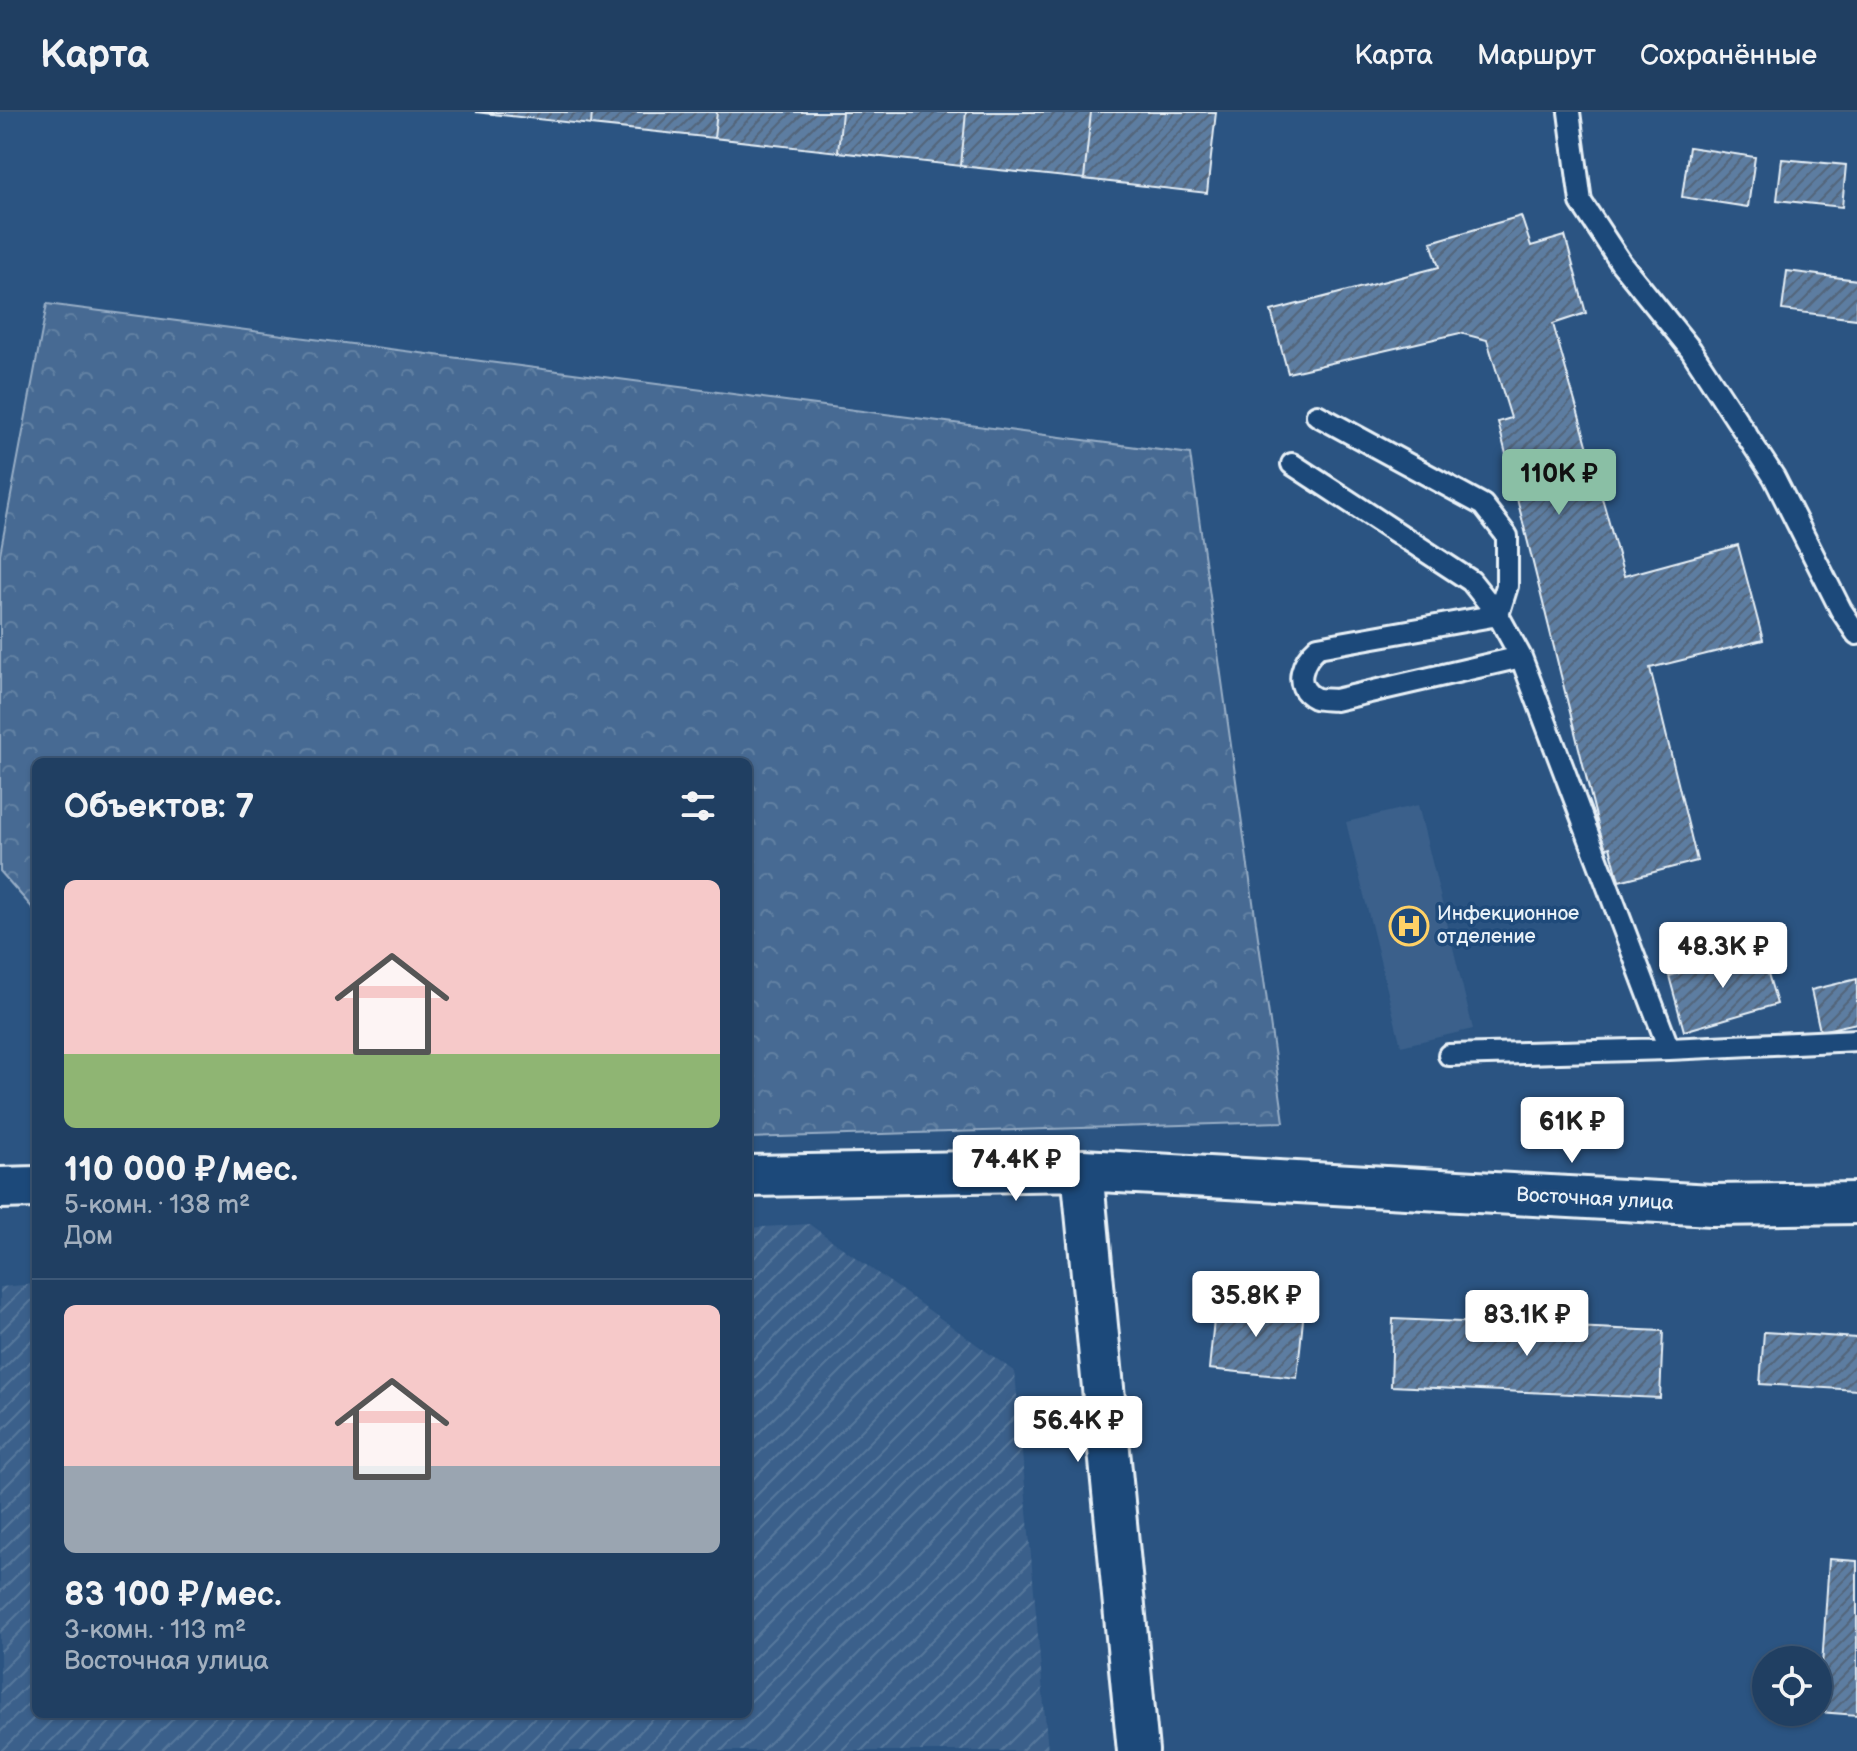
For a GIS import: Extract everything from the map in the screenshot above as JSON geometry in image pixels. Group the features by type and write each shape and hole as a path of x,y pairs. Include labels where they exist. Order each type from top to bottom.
{"street":[{"name":"Восточная улица","path":"752,1176 1082,1170 1712,1205 1857,1203"},
{"path":"1082,1170 1138,1751"},
{"path":"0,1188 32,1187"}],"lane":[{"path":"1569,112 1581,202 1621,263 1691,350 1774,477 1841,610 1857,634"},
{"path":"1317,415 1483,505 1507,536 1507,586 1498,615"},
{"path":"1292,464 1471,581 1498,615 1521,657 1669,1049"},
{"path":"1498,615 1318,647 1305,658 1300,675 1305,689 1315,698 1335,700 1521,657"},
{"path":"1449,1055 1857,1040"}],"shaded area":[{"name":"Инфекционное отделение","path":"1418,805 1473,1029 1401,1046 1346,822"},
{"path":"809,1224 1015,1372 1048,1751 0,1751 0,1287 32,1284 32,1718 752,1718 752,1228"}],"green space":[{"path":"47,304 1190,454 1284,1122 752,1138 752,758 32,758 32,907 0,871 0,554"}],"building":[{"path":"475,112 592,112 591,125"},
{"path":"592,112 717,112 714,138 591,125"},
{"path":"717,112 842,112 838,152 714,138"},
{"path":"842,112 966,112 961,166 838,152"},
{"path":"966,112 1091,112 1084,179 961,166"},
{"path":"1091,112 1216,112 1207,193 1084,179"},
{"path":"1689,147 1755,157 1748,207 1682,197"},
{"path":"1782,159 1846,165 1842,207 1777,200"},
{"path":"1521,216 1531,246 1565,236 1586,313 1553,324 1624,576 1738,545 1763,640 1650,668 1697,861 1619,881 1610,847 1604,849 1498,422 1511,418 1487,340 1460,333 1288,373 1271,311 1439,267 1431,242"},
{"path":"1787,271 1857,280 1857,319 1782,310"},
{"path":"1761,950 1777,1004 1684,1031 1669,976"},
{"path":"1857,979 1857,1023 1820,1031 1811,990"},
{"path":"1216,1300 1304,1310 1297,1378 1209,1369"},
{"path":"1393,1319 1663,1331 1660,1398 1391,1386"},
{"path":"1764,1332 1857,1338 1857,1390 1760,1384"},
{"path":"1829,1559 1857,1561 1857,1715 1832,1713 1832,1646 1823,1646"}],"place":[{"name":"Инфекционное отделение","path":"1409,926"}]}
